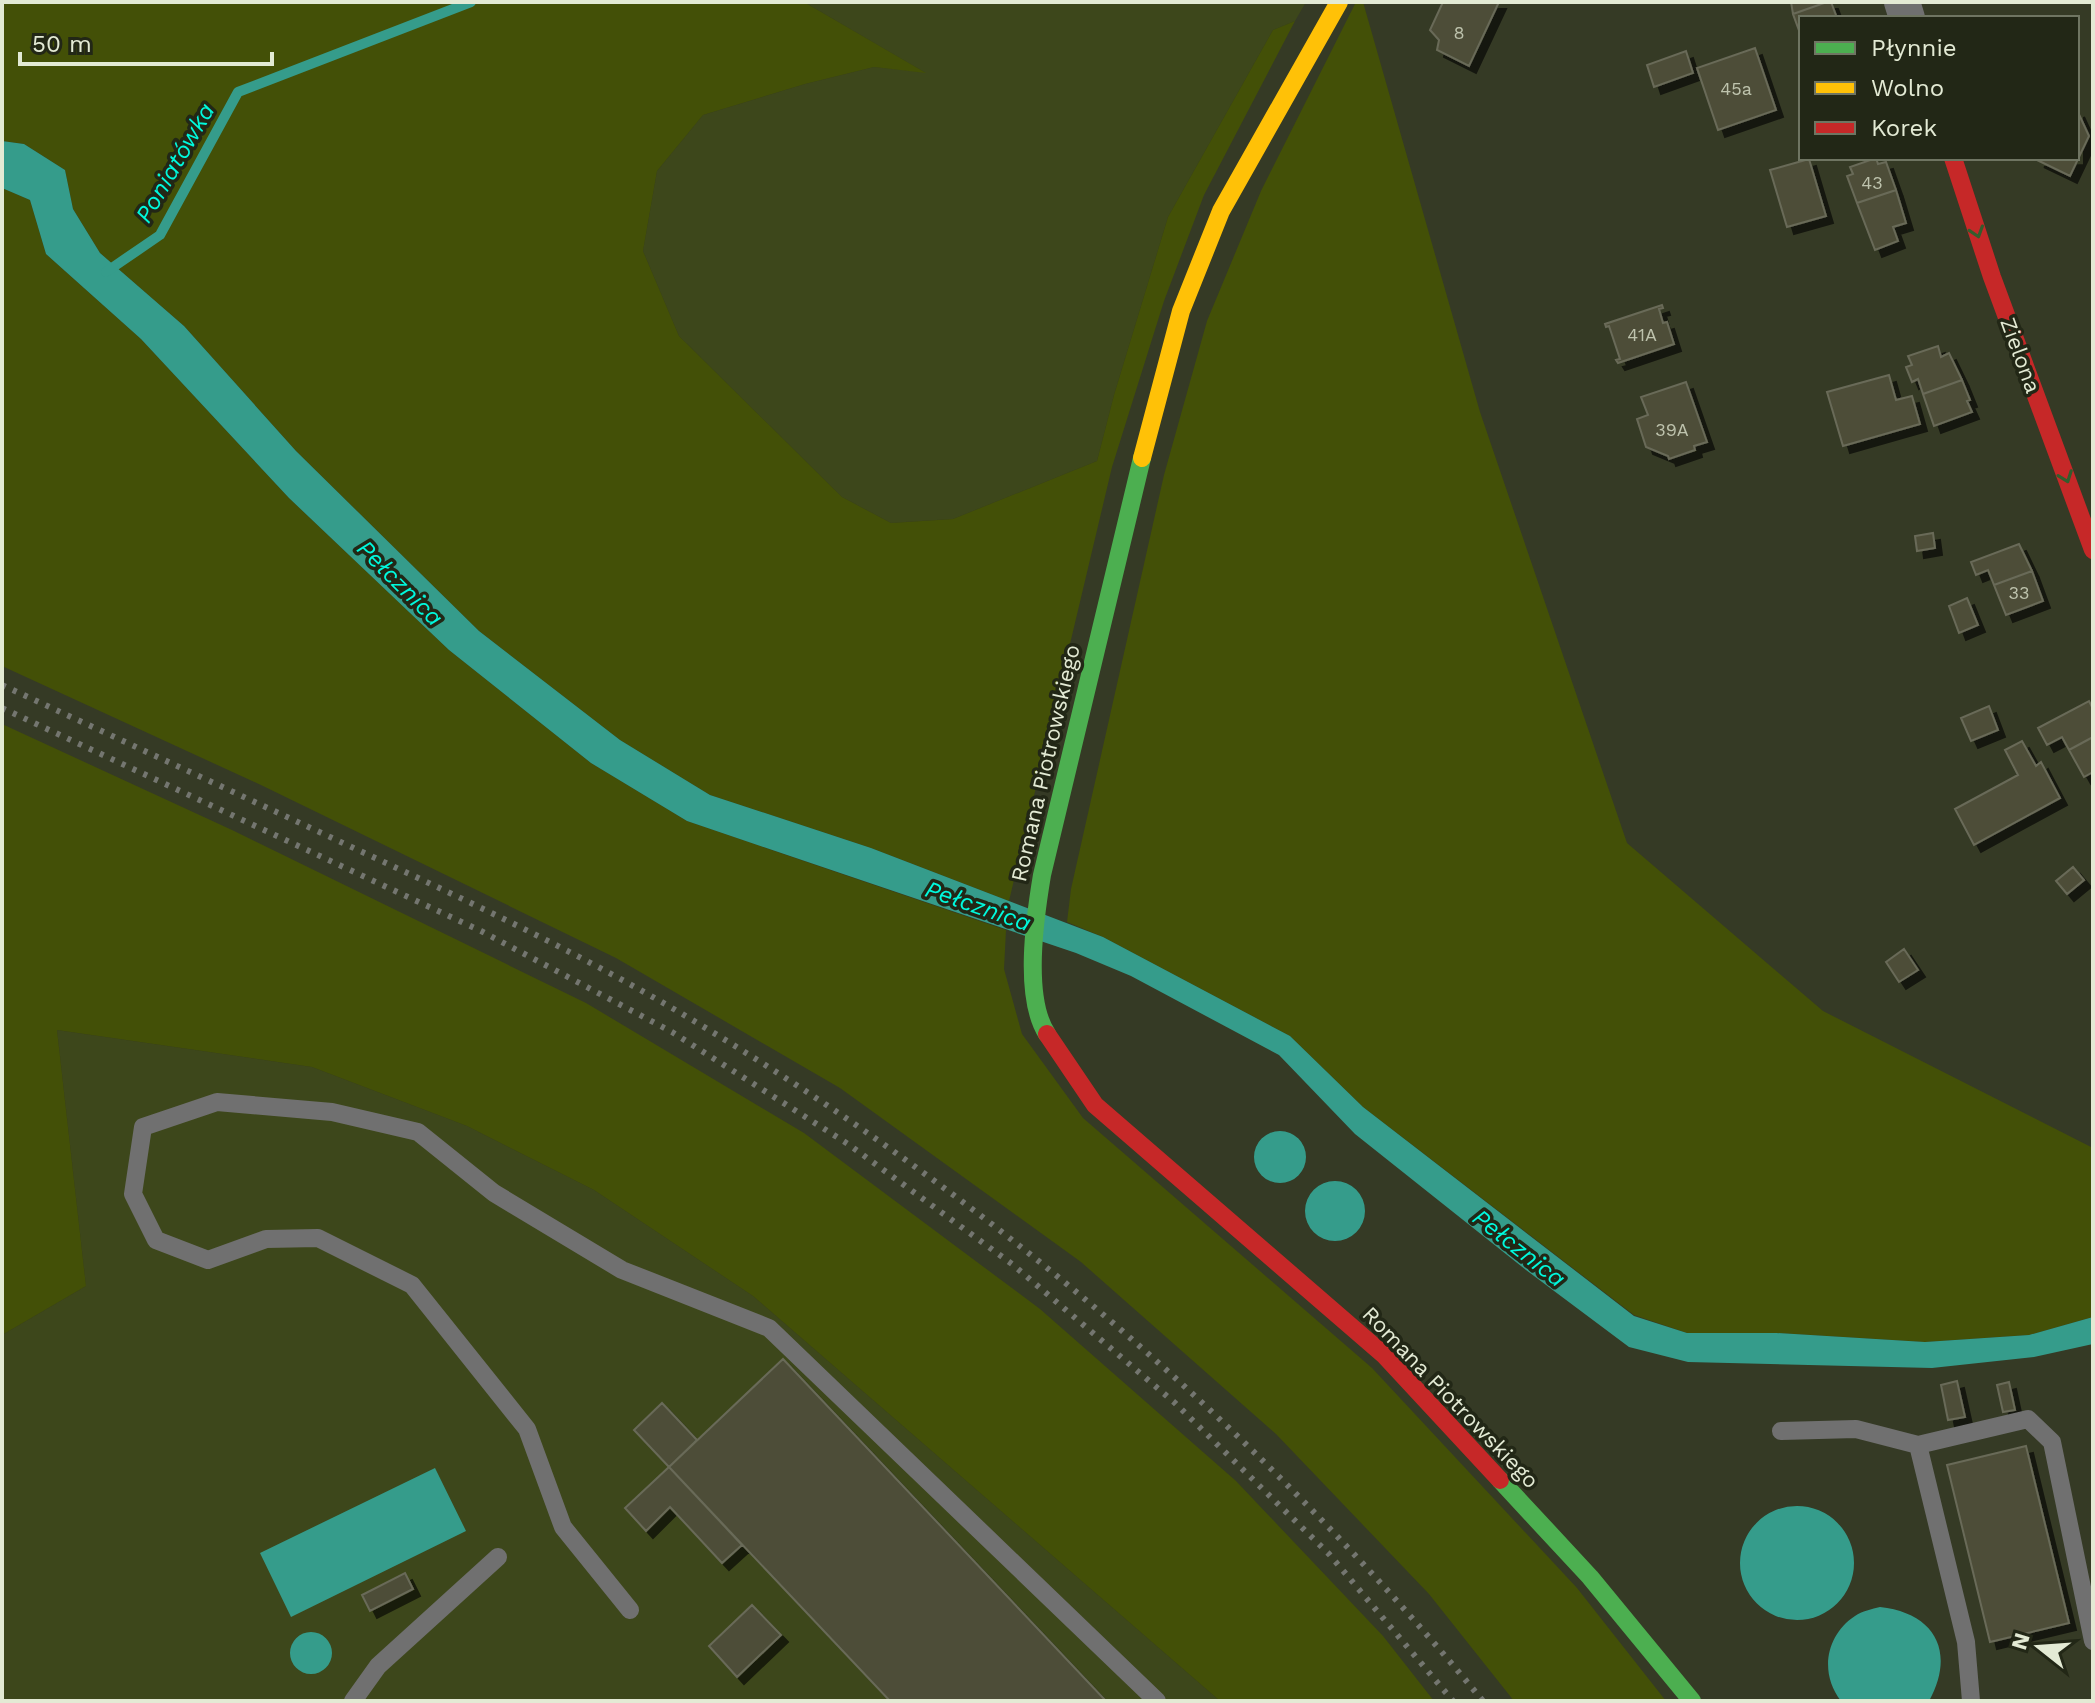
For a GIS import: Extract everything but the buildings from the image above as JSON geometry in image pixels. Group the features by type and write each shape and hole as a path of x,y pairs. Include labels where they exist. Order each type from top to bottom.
{"street":[{"name":"Romana Piotrowskiego","path":"1339,2 1221,211 1181,311 1154,406 1042,875 1033,928 1033,980 1042,1026 1095,1105 1384,1355 1590,1577 1692,1701"},
{"name":"Zielona","path":"1954,160 1992,277 2093,550"}],"lane":[{"path":"630,1610 563,1527 527,1429 412,1285 318,1238 266,1239 208,1260 156,1240 133,1194 143,1127 217,1102 332,1112 418,1132 494,1193 622,1270 769,1328 1157,1701"},
{"path":"1781,1431 1856,1429 1918,1445 2028,1419 2052,1442 2093,1641"},
{"path":"1918,1445 1966,1642 1971,1701"},
{"path":"353,1701 378,1666 498,1557"}],"shaded area":[{"path":"2,2 804,2 926,73 874,67 703,115 657,171 643,251 679,336 842,497 891,523 953,519 1097,461 1168,217 1273,30 1295,21 1204,195 1164,301 1112,467 1009,901 871,848 710,795 620,740 479,631 296,451 184,326 100,253 73,209 65,170 24,144 2,141"},
{"path":"804,2 1306,2 1295,21 1273,30 1168,217 1097,461 953,519 891,523 842,497 679,336 643,251 657,171 703,115 874,67 924,72"},
{"path":"1356,2 1363,2 1480,412 1627,843 1823,1011 2093,1148 2093,1317 2029,1335 1925,1342 1776,1333 1687,1333 1634,1315 1363,1107 1290,1036 1103,937 1067,922 1071,889 1164,475 1207,321 1261,191"},
{"path":"2,188 30,200 46,254 141,339 289,498 449,650 591,763 687,821 1006,930 1004,969 1022,1034 1083,1118 1372,1368 1577,1588 1666,1701 1514,1701 1429,1594 1276,1434 1081,1262 840,1088 616,958 263,786 2,666"},
{"path":"2,724 232,830 586,1003 804,1133 1040,1309 1236,1481 1383,1636 1434,1701 1220,1701 753,1296 594,1190 467,1126 312,1067 57,1030 86,1286 2,1335"},
{"path":"57,1030 312,1067 467,1126 594,1190 753,1296 1220,1701 2,1701 2,1335 86,1286"}],"water":[{"name":"Pełcznica","path":"2,141 24,144 65,170 73,209 100,253 184,326 296,451 479,631 620,740 710,795 871,848 1103,937 1290,1036 1363,1107 1634,1316 1687,1333 1776,1333 1925,1342 2029,1335 2093,1317 2093,1344 2034,1357 1932,1368 1688,1362 1629,1347 1526,1270 1355,1134 1279,1055 1131,976 1076,953 687,821 591,763 449,650 289,498 141,339 46,254 30,200 2,188"},
{"path":"1280,1131 1298,1139 1306,1157 1298,1175 1280,1183 1262,1175 1254,1157 1262,1139"},
{"path":"1335,1181 1346,1183 1356,1190 1363,1200 1363,1222 1356,1232 1346,1239 1335,1241 1324,1239 1314,1232 1307,1222 1305,1211 1307,1200 1314,1190 1324,1183"},
{"path":"435,1468 466,1531 291,1617 260,1553"},
{"path":"1797,1506 1819,1510 1837,1523 1850,1541 1854,1563 1850,1585 1837,1603 1819,1616 1797,1620 1775,1616 1757,1603 1744,1585 1740,1563 1744,1541 1757,1523 1775,1510"},
{"path":"1880,1607 1915,1617 1927,1626 1935,1638 1940,1651 1940,1666 1929,1701 1841,1701 1834,1690 1828,1667 1837,1633 1858,1614"},
{"path":"311,1632 326,1638 332,1653 326,1668 311,1674 296,1668 290,1653 296,1638"}],"waterway":[{"name":"Poniatówka","path":"106,272 160,235 238,92 471,2"}],"railway":[{"path":"2,685 523,928 684,1015 797,1085 906,1160 1011,1239 1113,1323 1211,1411 1306,1504 1396,1600 1483,1701"},
{"path":"2,708 481,931 672,1032 848,1144 1012,1264 1175,1403 1329,1554 1453,1701"}],"traffic: fast":[{"path":"1047,1034 1035,999 1033,979 1034,934 1042,875 1142,458"},
{"path":"1500,1480 1590,1577 1692,1701"}],"traffic: slow":[{"path":"1142,458 1181,311 1221,211 1339,2"}],"traffic: jam":[{"path":"1954,160 1992,277 2093,550"},
{"path":"1047,1034 1095,1105 1384,1355 1500,1480"}]}
